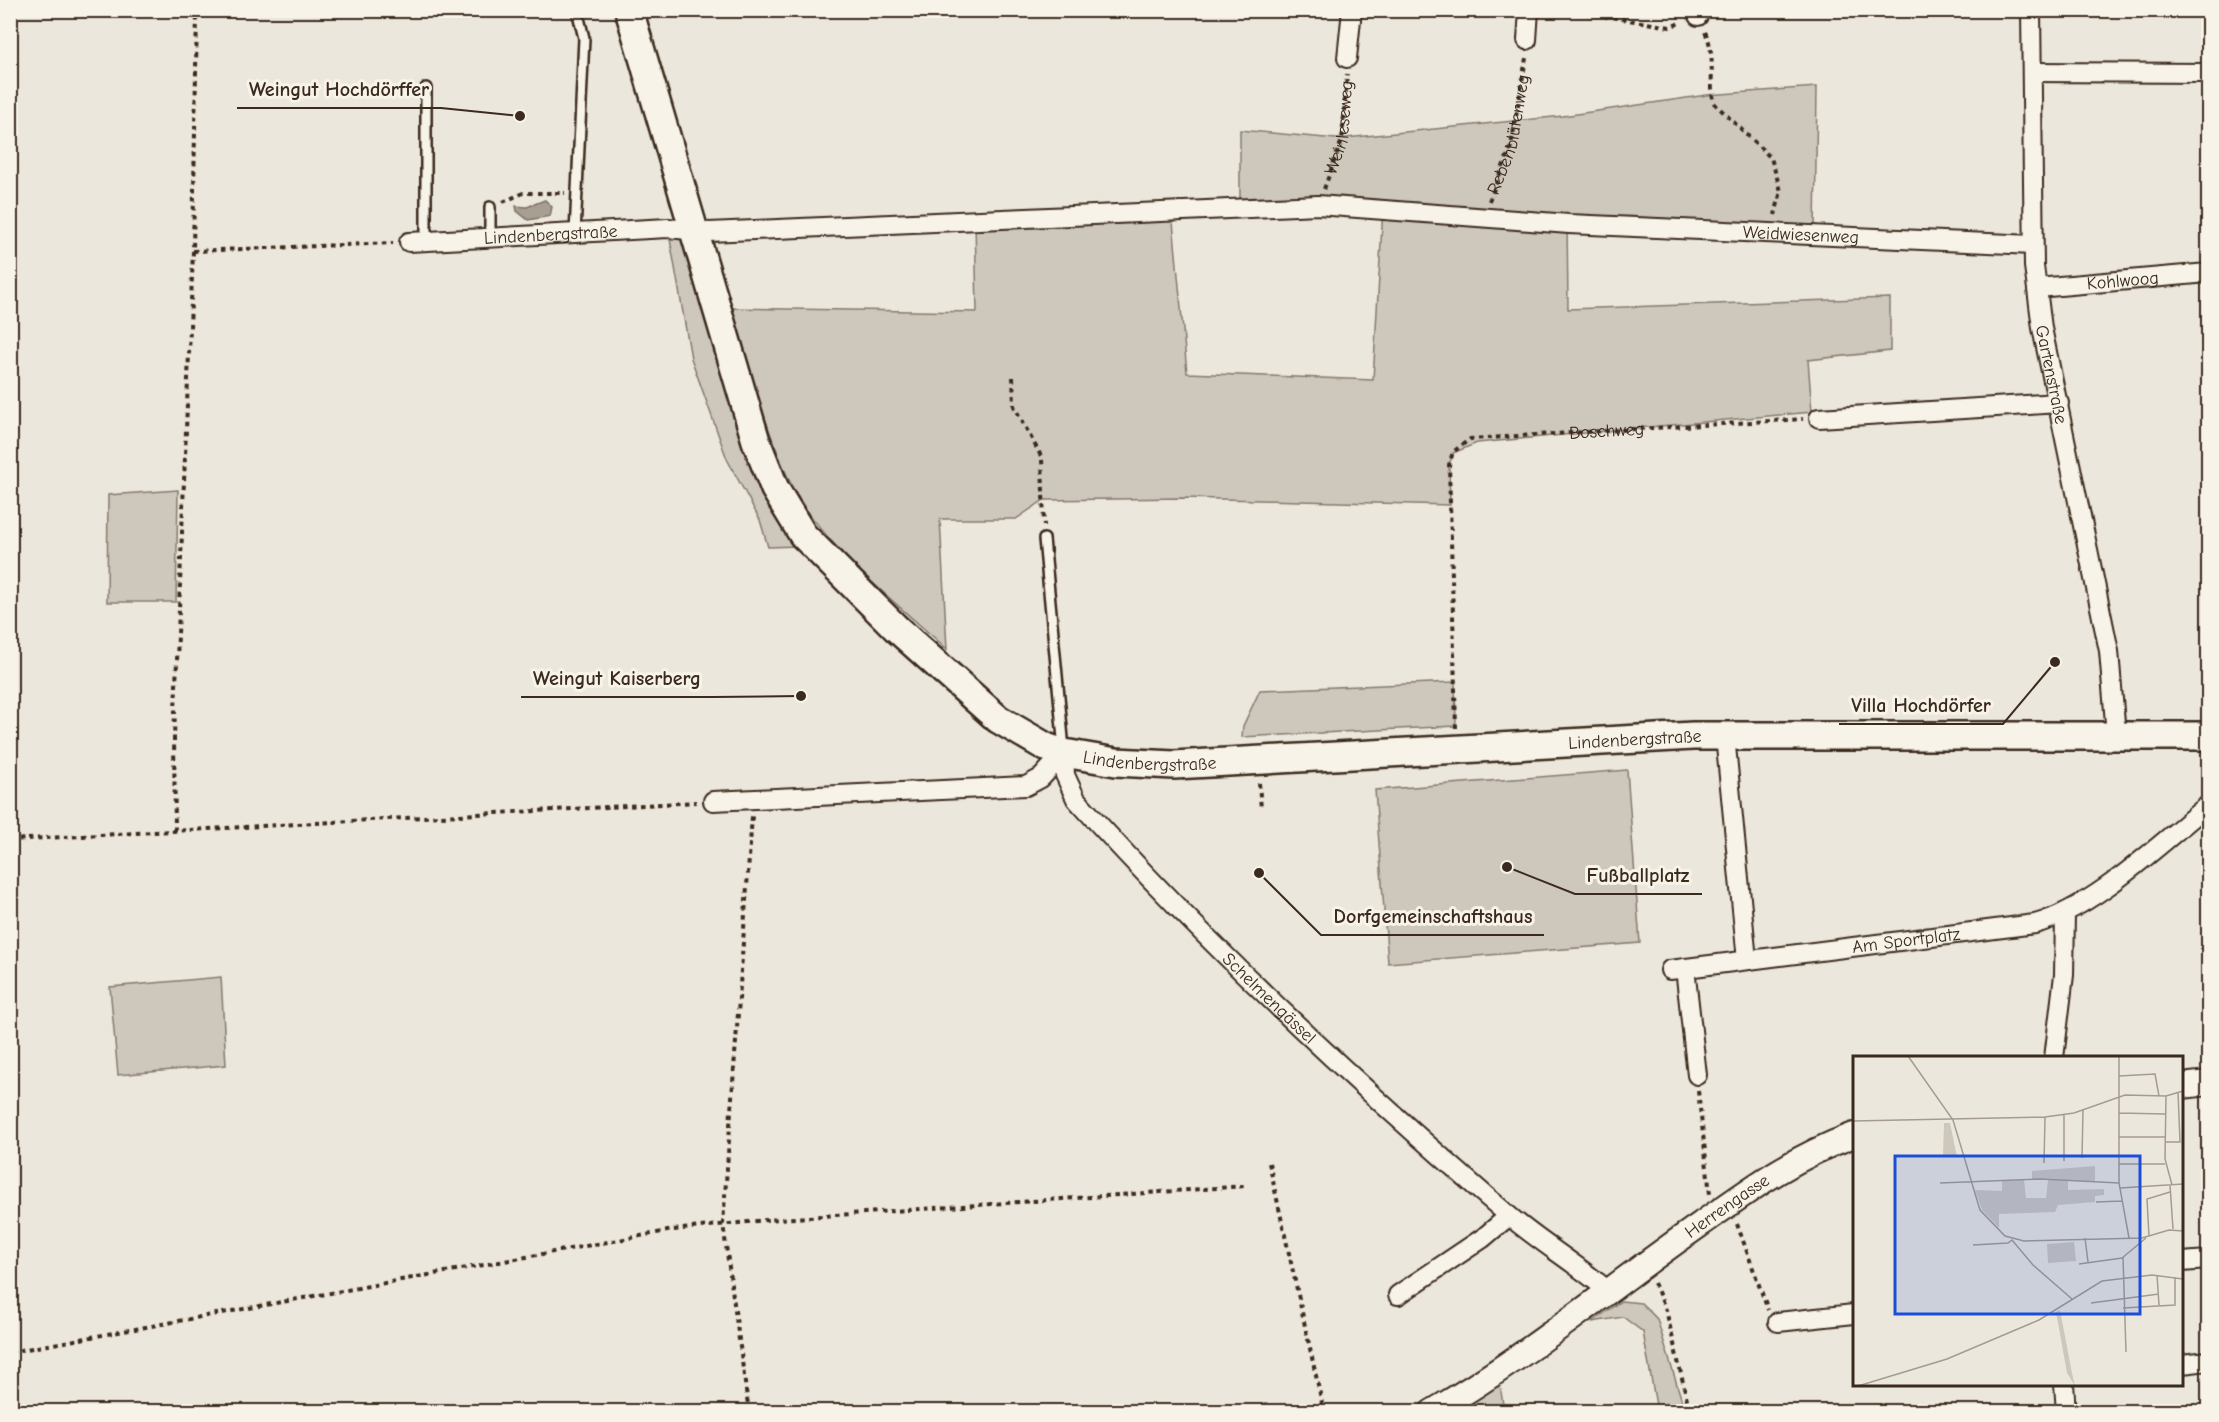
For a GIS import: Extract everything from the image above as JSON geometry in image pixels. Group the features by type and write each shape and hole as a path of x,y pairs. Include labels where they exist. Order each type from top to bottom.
{"main road":[{"name":"Lindenbergstraße","path":"630,10 759,449 774,489 803,535 840,575 973,700 1021,734 1064,753 1116,762 1174,765 1456,747 1725,736 2208,735"}],"street":[{"name":"Weinleseweg","path":"1347,58 1352,10"},
{"path":"1527,40 1529,10"},
{"name":"Gartenstraße","path":"2031,10 2033,245 2037,288 2109,651 2116,735"},
{"path":"2032,72 2208,73"},
{"name":"Lindenbergstraße","path":"417,241 668,228 709,232 918,224 1318,205"},
{"name":"Weidwiesenweg","path":"1318,205 1569,224 2033,245"},
{"name":"Kohlwoog","path":"2037,288 2208,273"},
{"path":"1819,418 2058,403"},
{"path":"1725,736 1747,960"},
{"name":"Lindenbergstraße","path":"713,801 1026,786 1041,778 1064,753"},
{"name":"Schelmengässel","path":"1064,753 1065,775 1069,787 1101,826 1256,984 1384,1106 1509,1216 1608,1291"},
{"name":"Am Sportplatz","path":"1697,1075 1678,969 2035,924 2081,906 2208,805"},
{"path":"2054,1056 2064,966 2065,914"},
{"path":"2183,1086 2208,1083"},
{"name":"Herrengasse","path":"1432,1412 1505,1366 1642,1265 1769,1176 1816,1149 1853,1134"},
{"path":"1398,1295 1475,1244 1509,1216"},
{"path":"2183,1262 2208,1260"},
{"path":"1778,1322 1853,1314"},
{"path":"2183,1364 2208,1361"},
{"path":"2064,1386 2066,1412"}],"lane":[{"path":"575,234 575,194 584,38 577,10"},
{"path":"417,241 426,88"},
{"path":"490,207 490,239"},
{"path":"1044,539 1064,753"}],"path":[{"path":"175,831 174,736 193,251 197,10"},
{"path":"1568,10 1670,27 1698,13 1712,46 1711,91 1714,103 1771,158 1781,190 1770,232"},
{"name":"Rebenblütenweg","path":"1482,218 1511,147 1524,75 1527,40"},
{"name":"Weinleseweg","path":"1318,205 1342,140 1347,93 1347,58"},
{"path":"490,207 523,193 575,194"},
{"path":"193,251 417,241"},
{"path":"1013,377 1014,406 1042,458 1044,539"},
{"name":"Boschweg","path":"1456,747 1449,465 1453,452 1470,440 1819,418"},
{"path":"749,1412 723,1224 753,800"},
{"path":"10,840 713,801"},
{"path":"1697,1075 1709,1191"},
{"path":"1269,1163 1324,1412"},
{"path":"10,1352 673,1230 723,1224 1245,1186"},
{"path":"1730,1203 1767,1309 1778,1322"},
{"path":"1642,1265 1657,1288 1666,1310 1690,1412"}],"shaded area":[{"path":"1817,87 1815,231 1567,216 1568,309 1890,298 1890,351 1808,360 1812,412 1477,443 1453,453 1449,465 1450,505 1183,498 1044,500 1016,519 940,519 947,649 840,550 804,506 791,484 773,441 729,308 977,312 975,221 1172,211 1187,373 1373,380 1383,208 1240,204 1240,130 1336,139 1563,116 1707,95"},
{"path":"545,200 552,207 550,216 528,220 517,211 516,206 527,207"},
{"path":"668,228 687,244 798,546 768,547 760,520 727,459 691,358"},
{"path":"178,490 176,602 107,602 108,495"},
{"path":"1455,682 1456,726 1242,737 1243,726 1260,690"},
{"path":"1627,770 1640,943 1388,963 1375,790"},
{"path":"221,977 226,1065 118,1075 110,987"},
{"path":"1621,1301 1641,1303 1657,1319 1685,1411 1657,1411 1643,1332 1623,1317 1592,1322"},
{"path":"1500,1385 1504,1411 1462,1411 1461,1409"}],"place":[{"name":"Weingut Hochdörffer","path":"520,116"},
{"name":"Villa Hochdörfer","path":"2055,662"},
{"name":"Weingut Kaiserberg","path":"801,696"},
{"name":"Fußballplatz","path":"1507,867"},
{"name":"Dorfgemeinschaftshaus","path":"1259,873"}]}
